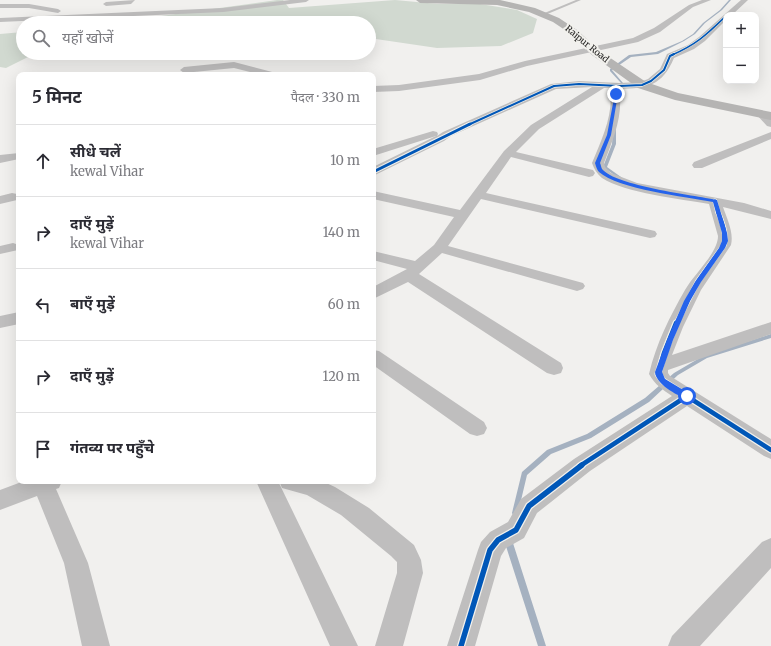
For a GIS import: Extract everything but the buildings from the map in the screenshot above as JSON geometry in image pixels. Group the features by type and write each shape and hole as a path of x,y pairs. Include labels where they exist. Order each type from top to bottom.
{"main road":[{"name":"Raipur Road","path":"420,0 497,2 518,6 544,14 574,32 594,51 618,84 642,85 675,96 766,115"}],"street":[{"path":"97,5 127,3 131,2 132,0"},
{"path":"89,16 222,10 306,0"},
{"path":"376,89 399,88 480,77 525,64 594,51 635,40 647,35 691,6 708,0"},
{"path":"732,12 745,0"},
{"path":"0,6 29,6 58,10"},
{"path":"0,20 16,19"},
{"path":"642,85 651,81 664,70 670,56 702,39 723,20"},
{"path":"184,70 234,65 261,72"},
{"path":"376,171 440,139 447,134 554,86 579,84 618,84"},
{"path":"376,292 414,271 439,248 508,153 535,127 618,84"},
{"path":"618,84 609,135 598,163 601,170 618,180 634,186 744,207 771,215"},
{"path":"766,115 771,124"},
{"path":"376,152 428,135 447,134"},
{"path":"698,165 771,135"},
{"path":"508,153 589,173"},
{"path":"0,159 16,157"},
{"path":"0,167 16,157"},
{"path":"478,195 650,234"},
{"path":"376,196 463,215"},
{"path":"670,382 687,301 698,282 722,248 725,241 725,233 717,213 715,201"},
{"path":"439,248 577,286"},
{"path":"376,256 414,271 554,368"},
{"path":"0,322 16,319"},
{"path":"461,646 490,550 518,526 530,506 538,498 582,465 670,382 771,328"},
{"path":"376,358 477,428"},
{"path":"670,382 771,450"},
{"path":"0,500 42,484"},
{"path":"48,484 76,563 96,646"},
{"path":"268,484 344,646"},
{"path":"303,484 312,486 326,493 362,516 405,553 410,562 410,573 389,646"},
{"path":"682,646 771,550"}],"lane":[{"path":"544,14 579,0"}],"shaded area":[{"path":"277,0 283,0 289,8 395,0 438,4 480,4 517,10 537,19 533,33 501,46 437,48 376,39 376,16 161,16"},
{"path":"16,33 16,60 22,60 6,68 0,67 0,34"}],"waterway":[{"path":"619,99 622,83 611,70 630,56 657,53 683,41 694,34 730,0"},
{"path":"614,129 614,144 605,167 620,178"},
{"path":"515,513 524,474 549,452 589,436 647,400 676,374 705,357 771,336"},
{"path":"508,540 542,646"}],"cycle path":[{"path":"376,171 440,139 447,134 554,86 579,84 619,86 642,85 651,81 664,70 670,56 691,47 702,39 723,19"},
{"path":"715,201 724,231 724,245 698,281 687,301 669,340 658,374 663,381 771,450"},
{"path":"461,646 490,550 498,540 516,530 529,506 582,465 687,396"}],"route":[{"path":"616,94 616,102 609,135 598,163 598,167 608,176 634,186 715,201 717,213 725,233 725,241 722,248 698,282 687,301 658,372 662,381 687,396"}]}
